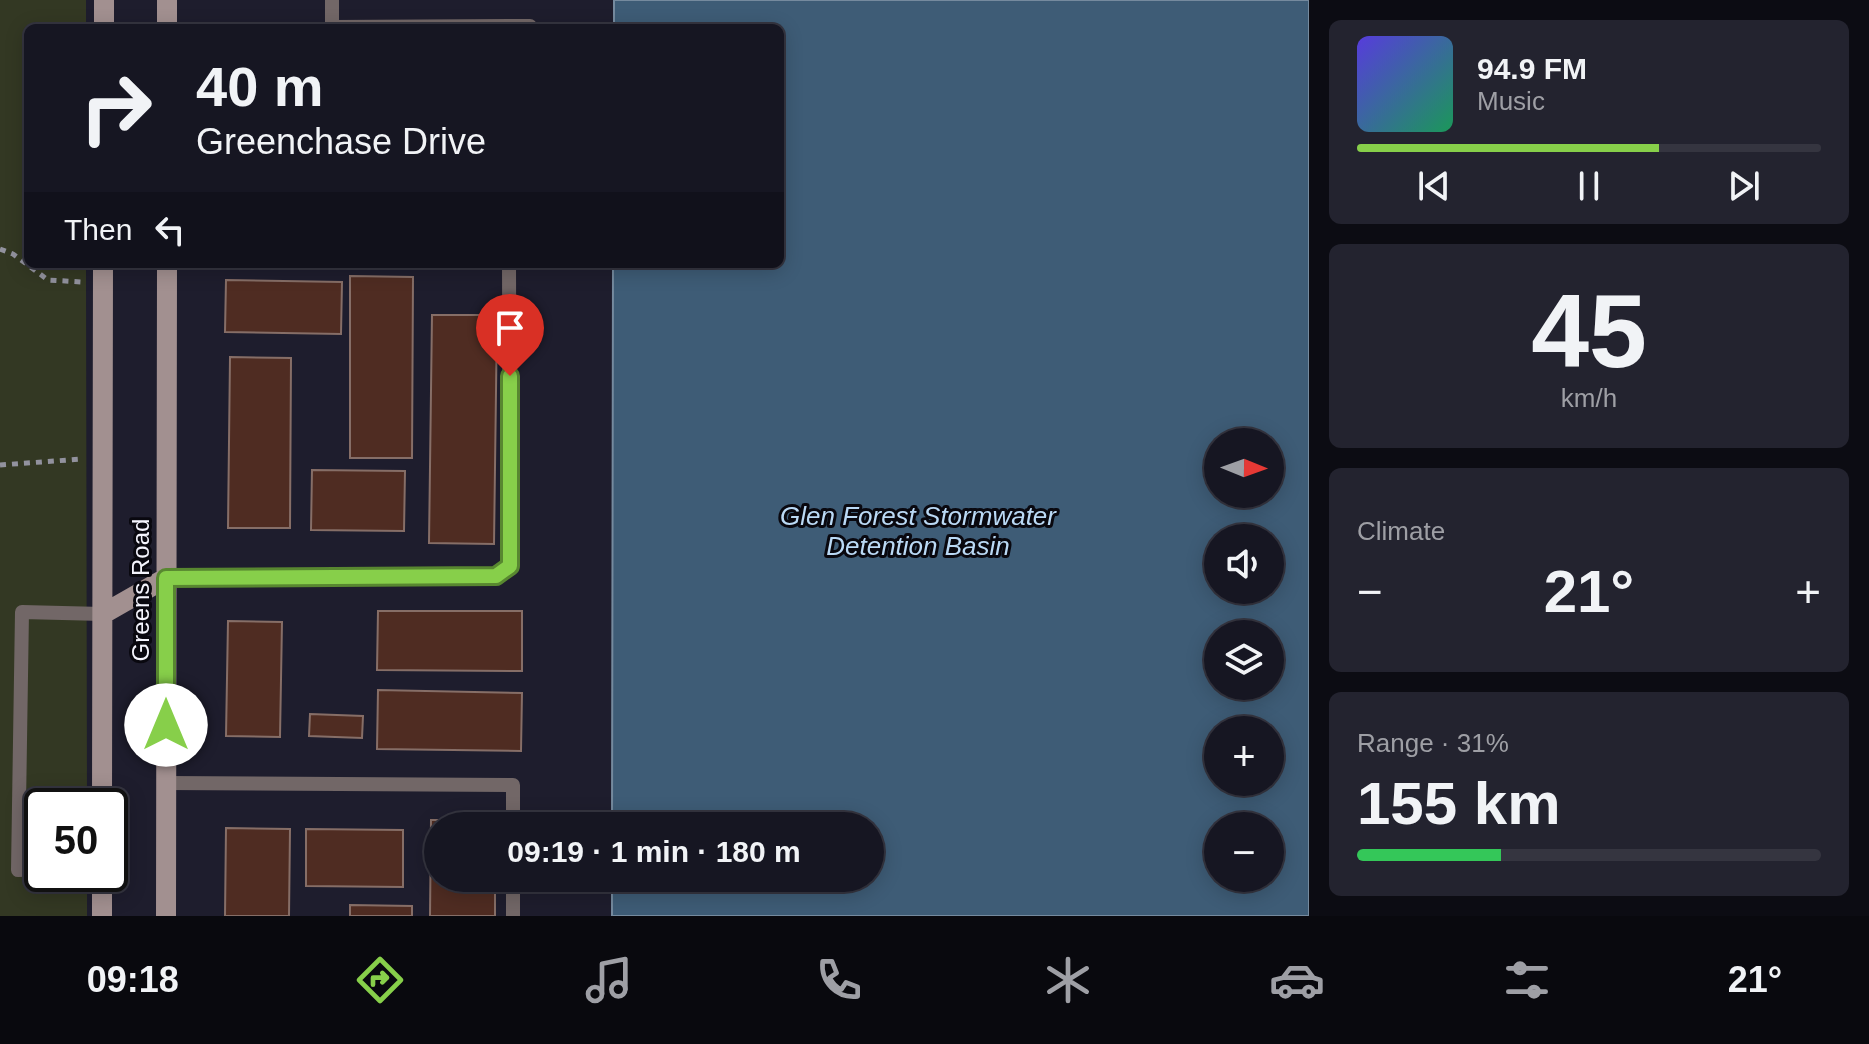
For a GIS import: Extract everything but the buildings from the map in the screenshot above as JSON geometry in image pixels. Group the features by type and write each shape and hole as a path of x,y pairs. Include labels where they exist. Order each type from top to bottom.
{"main road":[{"path":"104,0 104,24"},
{"path":"167,0 167,24"},
{"name":"Greens Road","path":"166,916 167,268"},
{"name":"Greens Road","path":"102,788 103,272"},
{"path":"103,614 166,578"},
{"path":"102,892 102,916"}],"lane":[{"path":"332,0 332,24"},
{"path":"166,578 496,576 505,572 510,566 509,268"},
{"path":"24,870 18,870 22,612 103,614"},
{"path":"166,783 513,785 513,812"},
{"path":"513,892 513,916"}],"path":[{"path":"0,249 24,264"},
{"path":"29,268 48,280 83,282 103,272"},
{"path":"0,465 103,457"}],"green space":[{"path":"0,0 86,0 86,24 24,24 24,268 86,268 87,788 24,788 24,892 87,892 87,916 0,916"}],"water":[{"name":"Glen Forest Stormwater Detention Basin","path":"614,0 1309,0 1309,916 612,916 612,892 884,892 884,812 612,812 613,268 784,268 784,24 614,24"}],"route":[{"path":"166,725 166,578 496,576 505,572 510,566 510,376"}]}
